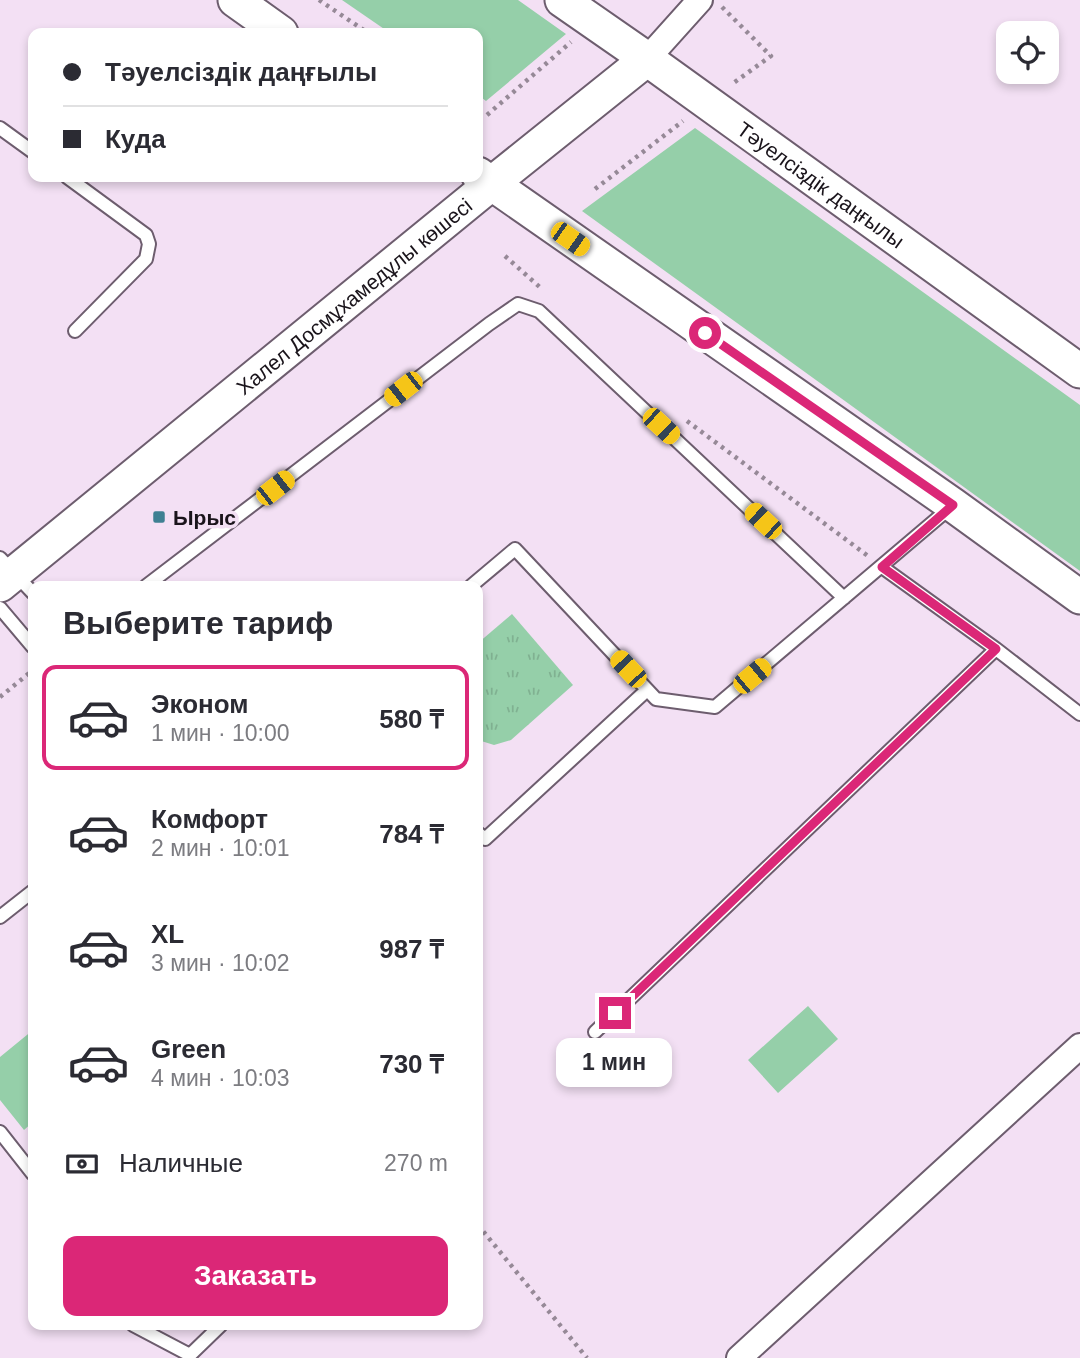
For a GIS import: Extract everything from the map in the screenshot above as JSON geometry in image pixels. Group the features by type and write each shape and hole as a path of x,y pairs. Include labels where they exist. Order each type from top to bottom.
{"street":[{"path":"235,0 274,28"},
{"name":"Тәуелсіздік даңғылы","path":"562,0 1080,371"},
{"name":"Халел Досмұхамедұлы көшесі","path":"484,179 647,60 700,0"},
{"path":"484,179 953,505 1080,597"},
{"name":"Халел Досмұхамедұлы көшесі","path":"12,577 480,182"},
{"path":"739,1358 1080,1046"}],"lane":[{"path":"0,128 28,148"},
{"path":"74,182 146,235 149,244 146,259 75,331"},
{"path":"153,581 518,303 539,311 844,598"},
{"path":"477,581 515,549 656,699 715,707 953,505"},
{"path":"882,567 996,649 1080,714"},
{"path":"0,608 28,641"},
{"path":"595,1032 996,649"},
{"path":"483,837 485,839 647,690"},
{"path":"0,917 28,895"},
{"path":"0,1132 28,1168"},
{"path":"143,1330 190,1355 216,1330"}],"path":[{"path":"319,0 361,28"},
{"path":"487,115 593,23"},
{"path":"505,256 546,292"},
{"path":"678,413 882,567"},
{"path":"0,697 28,674"},
{"path":"483,1231 587,1358"}],"green space":[{"path":"342,0 518,0 566,34 486,101 483,99 483,28 383,28"},
{"path":"695,128 1080,405 1080,571 582,211"},
{"path":"512,614 573,685 511,740 494,745 483,742 483,639"},
{"path":"808,1006 838,1039 778,1093 748,1060"},
{"path":"28,1034 28,1126 24,1130 0,1100 0,1057"}],"place":[{"name":"Ырыс","path":"159,517"}],"route":[{"path":"615,1013 996,649 882,567 953,505 705,333"}]}
